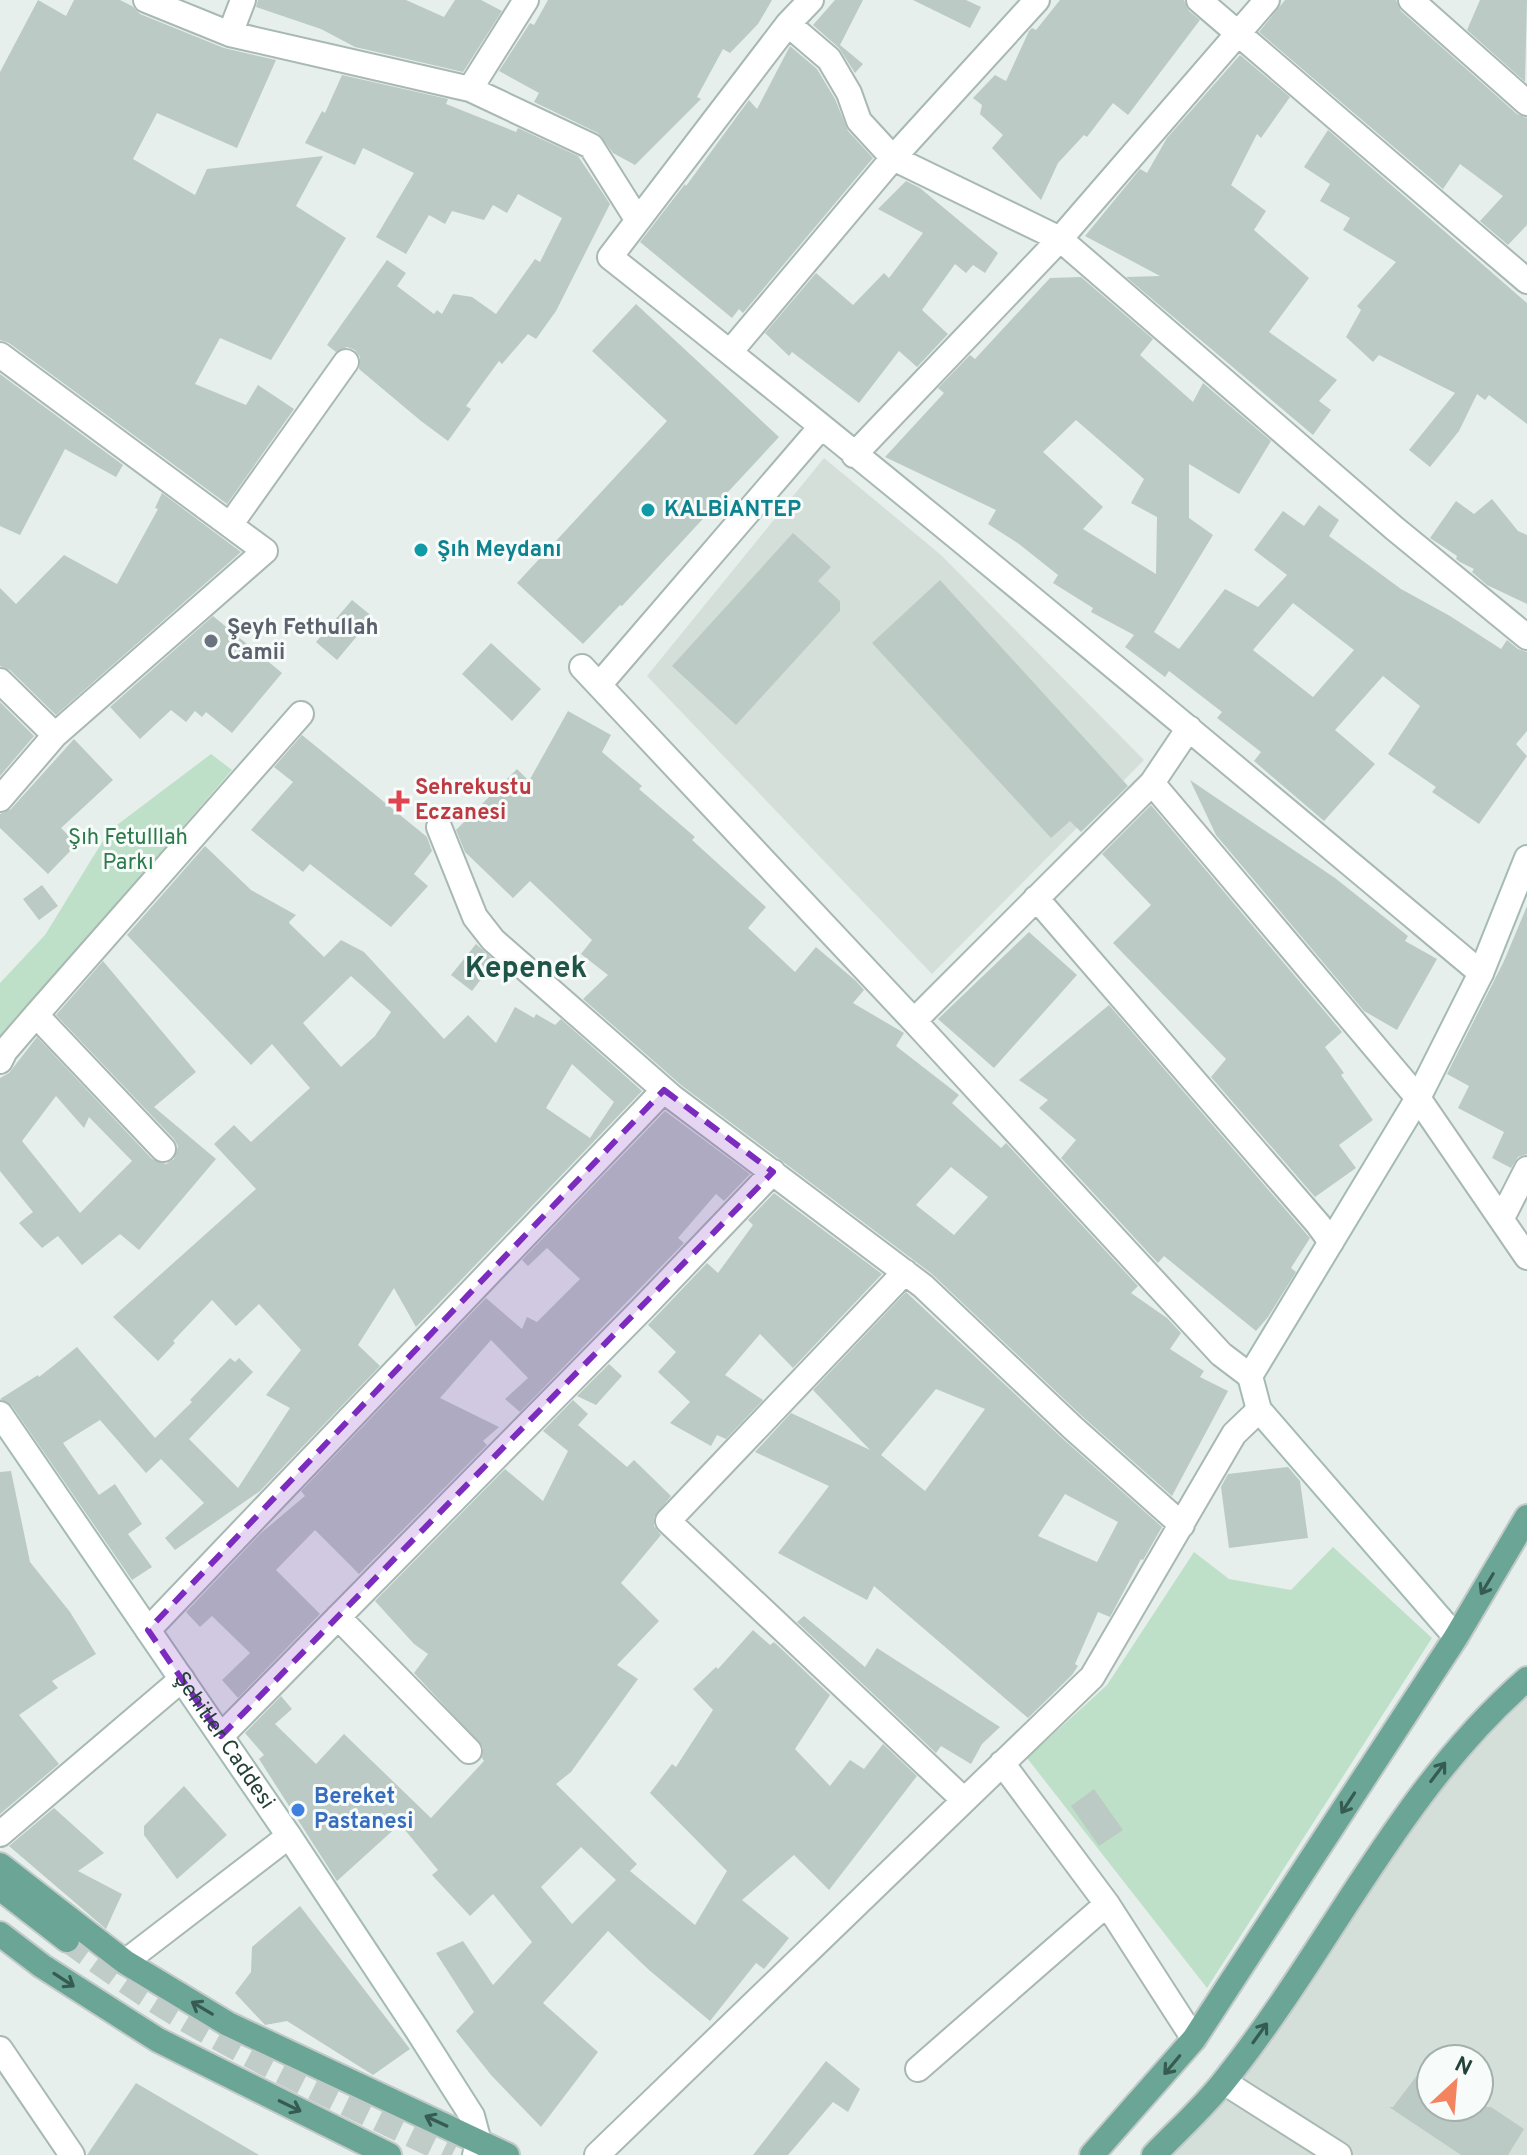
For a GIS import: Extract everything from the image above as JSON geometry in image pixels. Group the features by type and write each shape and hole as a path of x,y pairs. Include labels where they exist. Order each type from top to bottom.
{"main road":[{"path":"1092,2155 1194,2039 1456,1637 1527,1517"},
{"path":"1154,2155 1224,2082 1289,1992 1440,1768 1495,1707 1527,1679"},
{"path":"0,1865 125,1962 228,2024 477,2148 507,2155"},
{"path":"0,1888 67,1940"},
{"path":"0,1934 42,1966 158,2040 389,2155"}],"street":[{"path":"146,0 230,34 470,89 591,146 637,219"},
{"path":"230,34 243,0"},
{"path":"470,89 526,0"},
{"path":"811,0 788,24 610,257 1189,728 1481,973"},
{"path":"730,352 893,158 1037,0"},
{"path":"1199,0 1527,281"},
{"path":"854,455 1060,239 1267,0"},
{"path":"1411,0 1527,103"},
{"path":"788,24 829,59 849,93 859,121 893,158 1060,239 1394,528 1527,637"},
{"path":"0,355 265,551 55,735 0,799"},
{"path":"230,525 346,362"},
{"path":"599,685 821,427"},
{"path":"582,667 1221,1354 1250,1376 1259,1410 1456,1637"},
{"path":"0,681 55,735"},
{"path":"2,1051 301,714"},
{"path":"914,1021 1152,783 1189,728"},
{"path":"1152,783 1418,1098 1527,1257"},
{"path":"439,827 475,917 493,940 664,1090 923,1286 1073,1428 1182,1525"},
{"path":"1250,1376 1418,1098 1481,973 1527,858"},
{"path":"1036,898 1331,1242"},
{"path":"36,1015 163,1149"},
{"path":"148,1630 664,1090"},
{"path":"1502,1218 1527,1169"},
{"path":"221,1736 773,1172"},
{"path":"905,1272 668,1521 964,1800"},
{"path":"597,2155 1092,1677 1234,1434 1259,1410"},
{"name":"Şehitler Caddesi","path":"0,1414 289,1836 472,2116 477,2148"},
{"path":"338,1617 469,1751"},
{"path":"0,1834 182,1679"},
{"path":"1002,1763 1107,1904 1194,2039"},
{"path":"125,1962 289,1836"},
{"path":"918,2069 1107,1904"},
{"path":"0,2049 72,2155"},
{"path":"1224,2082 1339,2155"}],"highlighted area":[{"path":"664,1090 773,1172 221,1736 148,1630"}],"shaded area":[{"path":"824,458 941,555 1144,760 932,974 647,676"},
{"path":"1527,1693 1527,2155 1168,2155 1505,1697"}],"green space":[{"name":"Şıh Fetulllah Parkı","path":"211,754 232,770 0,1038 0,983 45,935 109,831"},
{"path":"1333,1547 1432,1638 1207,1988 1027,1758 1107,1685 1194,1552 1229,1579 1291,1590"}],"building":[{"path":"38,0 66,16 74,0 120,0 140,14 224,48 276,60 237,148 157,113 133,159 195,195 207,169 323,156 296,206 346,238 271,360 220,338 195,384 246,405 258,385 294,409 227,504 9,343 0,340 0,72"},
{"path":"258,0 406,0 444,17 455,0 481,0 502,11 463,72 355,47 321,29 256,7"},
{"path":"548,0 772,0 758,24 730,53 723,49 697,97 701,99 635,165 613,153 598,133 534,102 539,93 499,71 530,23 534,25"},
{"path":"835,0 863,0 840,45 863,64 855,73 839,48 813,25"},
{"path":"913,0 966,0 981,7 970,28"},
{"path":"1060,0 1184,0 1189,11 1200,20 1128,115 1113,103 1087,137 1084,135 1058,163 1041,200 992,148 1003,135 980,114 982,105 973,98 995,75 1006,81 1029,31 1032,28 1036,30"},
{"path":"1285,0 1396,0 1401,11 1517,114 1527,118 1527,225 1508,245 1480,221 1503,196 1460,164 1443,189 1259,32"},
{"path":"1480,0 1527,0 1525,82 1467,30"},
{"path":"790,46 817,69 835,99 848,131 873,158 743,313 739,309 732,318 640,242 749,100 757,109"},
{"path":"1240,55 1290,97 1261,138 1257,134 1231,185 1266,211 1254,230 1309,278 1269,332 1337,380 1319,401 1331,410 1313,435 1126,277 1160,276 1085,236 1140,169 1147,173 1167,138"},
{"path":"342,75 448,99 446,104 516,132 518,128 578,156 610,204 556,311 536,339 528,334 502,364 499,361 466,406 471,409 448,441 359,369 360,357 355,350 347,347 336,352 327,345 387,260 406,273 397,286 434,314 437,310 442,314 453,294 472,297 496,314 535,259 540,262 562,218 518,194 507,213 493,205 484,220 452,211 445,224 429,215 406,254 376,237 414,173 363,148 355,165 305,143 322,111 325,113"},
{"path":"1328,130 1527,303 1527,424 1489,395 1485,400 1477,394 1459,431 1430,467 1409,450 1455,393 1379,355 1373,362 1346,337 1361,310 1357,306 1396,262 1343,230 1350,218 1320,201 1330,184 1304,167"},
{"path":"906,181 920,188 998,253 985,273 973,265 966,273 955,264 922,310 948,334 917,367 899,351 859,403 792,352 789,356 765,333 816,273 853,305 884,273 889,278 923,233 878,209"},
{"path":"1081,277 1153,339 1140,355 1193,402 1203,383 1271,441 1239,494 1189,464 1189,518 1213,535 1154,632 1179,649 1225,589 1258,607 1287,575 1254,550 1283,511 1304,526 1319,505 1339,520 1329,536 1401,589 1501,649 1507,640 1527,652 1527,731 1516,744 1527,756 1479,824 1432,792 1436,787 1388,754 1420,706 1383,676 1335,730 1375,764 1324,821 1254,761 1261,752 1217,718 1222,712 1169,671 1165,677 1125,647 1134,635 1091,612 1093,608 1053,583 1058,575 988,524 996,510 885,457 944,393 938,388 970,355 975,359 1050,278","holes":["1076,420 1144,479 1131,503 1157,517 1156,574 1083,529 1103,507 1043,452","1293,603 1354,650 1313,697 1253,650"]},
{"name":"KALBİANTEP","path":"636,304 779,437 583,644 517,583 667,421 592,351"},
{"path":"0,374 123,465 116,477 65,449 20,535 0,526"},
{"path":"162,493 241,552 56,715 10,670 0,666 0,588 16,604 64,555 117,584 158,509 155,508"},
{"path":"1492,499 1518,531 1527,535 1527,604 1487,585 1472,572 1474,569 1430,538 1456,501 1474,514"},
{"path":"793,533 831,567 818,581 840,601 840,611 736,725 672,666"},
{"path":"940,580 1128,786 1081,832 1070,821 1051,838 872,643"},
{"path":"352,600 373,617 337,660 316,642"},
{"name":"Şeyh Fethullah Camii","path":"213,616 282,673 232,733 206,712 202,717 195,711 186,722 171,710 140,739 110,707"},
{"path":"491,643 541,689 512,721 462,674"},
{"path":"0,702 34,736 0,776"},
{"path":"568,711 611,735 602,752 642,786 639,789 695,837 692,840 766,907 748,928 795,972 816,947 856,981 864,990 853,1003 904,1033 896,1046 959,1095 952,1103 1001,1148 1006,1143 1138,1286 1131,1293 1167,1318 1181,1333 1170,1349 1204,1371 1200,1377 1228,1391 1172,1496 1083,1417 932,1274 681,1085 583,999 608,975 581,954 592,940 530,881 513,898 465,852 456,830 517,769 529,781","holes":["951,1167 988,1197 954,1235 916,1205"]},
{"path":"302,735 427,837 432,851 414,874 428,886 391,927 310,864 303,872 251,830 293,782 274,767"},
{"path":"74,739 113,780 61,828 77,844 48,874 0,828 0,814 11,809"},
{"path":"1190,780 1335,878 1408,936 1405,941 1437,959 1397,1030 1364,1011 1216,835"},
{"path":"1151,805 1342,1032 1325,1047 1373,1120 1339,1145 1356,1168 1315,1197 1211,1077 1226,1059 1113,943 1151,905 1102,854"},
{"path":"205,846 251,890 296,915 290,924 324,957 341,940 364,952 444,1039 468,1015 496,1043 515,1007 555,1025 561,1019 642,1091 416,1327 394,1288 358,1345 380,1366 260,1491 175,1550 165,1538 204,1503 161,1459 146,1473 100,1420 63,1443 99,1495 115,1484 142,1524 128,1534 152,1567 132,1580 12,1406 0,1399 39,1377 77,1347 155,1438 230,1358 235,1362 239,1358 253,1372 189,1439 238,1488 290,1408 266,1395 301,1350 259,1304 236,1326 212,1300 158,1361 113,1317 256,1189 214,1144 234,1125 251,1142 310,1088 272,1044 251,1065 127,935","holes":["351,976 391,1012 375,1036 341,1067 303,1023","572,1064 614,1102 590,1138 546,1108"]},
{"path":"42,885 58,906 39,920 23,899"},
{"path":"1527,906 1527,1154 1518,1157 1511,1168 1492,1158 1504,1132 1458,1108 1469,1086 1447,1074 1504,961"},
{"path":"1029,932 1077,975 994,1068 938,1019"},
{"path":"476,944 495,961 472,991 451,975"},
{"path":"103,961 196,1072 154,1107 216,1159 139,1250 120,1234 82,1265 58,1236 42,1248 19,1223 33,1212 0,1171 0,1078 9,1073 37,1037 152,1159 166,1164 174,1159 178,1146 56,1015","holes":["56,1096 84,1128 89,1117 132,1161 80,1213 22,1141"]},
{"path":"1109,1005 1310,1238 1291,1268 1296,1272 1256,1331 1164,1256 1158,1263 1061,1158 1076,1140 1039,1108 1048,1100 1019,1080"},
{"path":"665,1111 750,1174 724,1201 716,1194 678,1238 684,1243 520,1412 505,1399 528,1378 491,1340 440,1398 499,1427 483,1441 487,1445 359,1574 315,1530 276,1570 320,1614 238,1698 222,1680 250,1653 212,1616 200,1627 186,1612 261,1533 305,1496 301,1491 486,1298 522,1329 527,1317 537,1322 580,1279 547,1248 528,1266 522,1260"},
{"path":"774,1193 882,1274 793,1368 760,1334 725,1375 763,1400 726,1439 717,1435 711,1446 670,1423 690,1402 658,1372 676,1352 648,1325 707,1263 718,1273 753,1225 748,1220"},
{"path":"906,1292 1162,1527 1110,1617 1098,1612 1072,1675 1028,1718 874,1586 867,1600 778,1553 829,1486 755,1452 791,1413 870,1450 813,1390","holes":["936,1389 985,1409 925,1491 881,1455","1065,1494 1118,1522 1097,1562 1038,1536"]},
{"path":"609,1364 622,1376 596,1405 577,1396"},
{"path":"573,1400 588,1414 578,1425 627,1467 634,1460 671,1496 654,1517 654,1526 661,1535 621,1583 659,1621 617,1665 638,1679 571,1772 556,1784 637,1864 630,1871 695,1925 727,1871 650,1793 672,1764 676,1767 713,1710 693,1689 716,1667 718,1669 753,1630 770,1645 774,1642 830,1695 795,1749 830,1786 850,1760 864,1769 883,1744 917,1776 829,1890 794,1855 742,1900 789,1938 764,1969 756,1963 710,2021 608,1931 543,2003 598,2052 541,2127 491,2075 456,2031 474,2012 436,1953 463,1941 493,1985 532,1942 493,1894 470,1916 432,1875 438,1870 400,1824 337,1881 259,1759 264,1755 245,1733 281,1696 292,1709 275,1724 316,1764 344,1734 431,1818 484,1761 483,1747 414,1673 428,1654 414,1644 375,1601 505,1469 543,1501 568,1451 543,1431","holes":["581,1847 616,1880 572,1924 541,1887"]},
{"path":"1288,1467 1300,1481 1308,1538 1229,1548 1221,1487 1228,1474"},
{"path":"11,1471 30,1562 70,1612 96,1654 52,1681 58,1688 19,1715 59,1764 0,1814 0,1472"},
{"path":"804,1616 865,1667 877,1648 1000,1727 982,1744 971,1764 941,1746 936,1753 797,1622"},
{"path":"184,1786 227,1835 177,1879 144,1835 144,1826"},
{"path":"1094,1789 1123,1830 1099,1846 1071,1806"},
{"path":"54,1808 104,1853 78,1871 122,1894 106,1929 9,1846"},
{"path":"300,1906 410,2049 373,2075 287,2021 265,2025 235,1993 251,1972 252,1947"},
{"path":"826,2061 860,2089 848,2112 833,2102 788,2155 753,2155"},
{"path":"1415,2078 1415,2123 1495,2123 1495,2110 1524,2129 1508,2155 1461,2155 1389,2107 1393,2107"},
{"path":"136,2083 259,2155 87,2155"}],"tunnel":[{"path":"67,1940 139,1991 217,2038 316,2090 452,2155"}],"place":[{"name":"KALBİANTEP","path":"648,510"},
{"name":"Şıh Meydanı","path":"421,550"},
{"name":"Şeyh Fethullah Camii","path":"211,641"},
{"name":"Sehrekustu Eczanesi","path":"399,801"},
{"name":"Bereket Pastanesi","path":"298,1810"}],"district":[{"name":"Kepenek","path":"526,969"}]}
